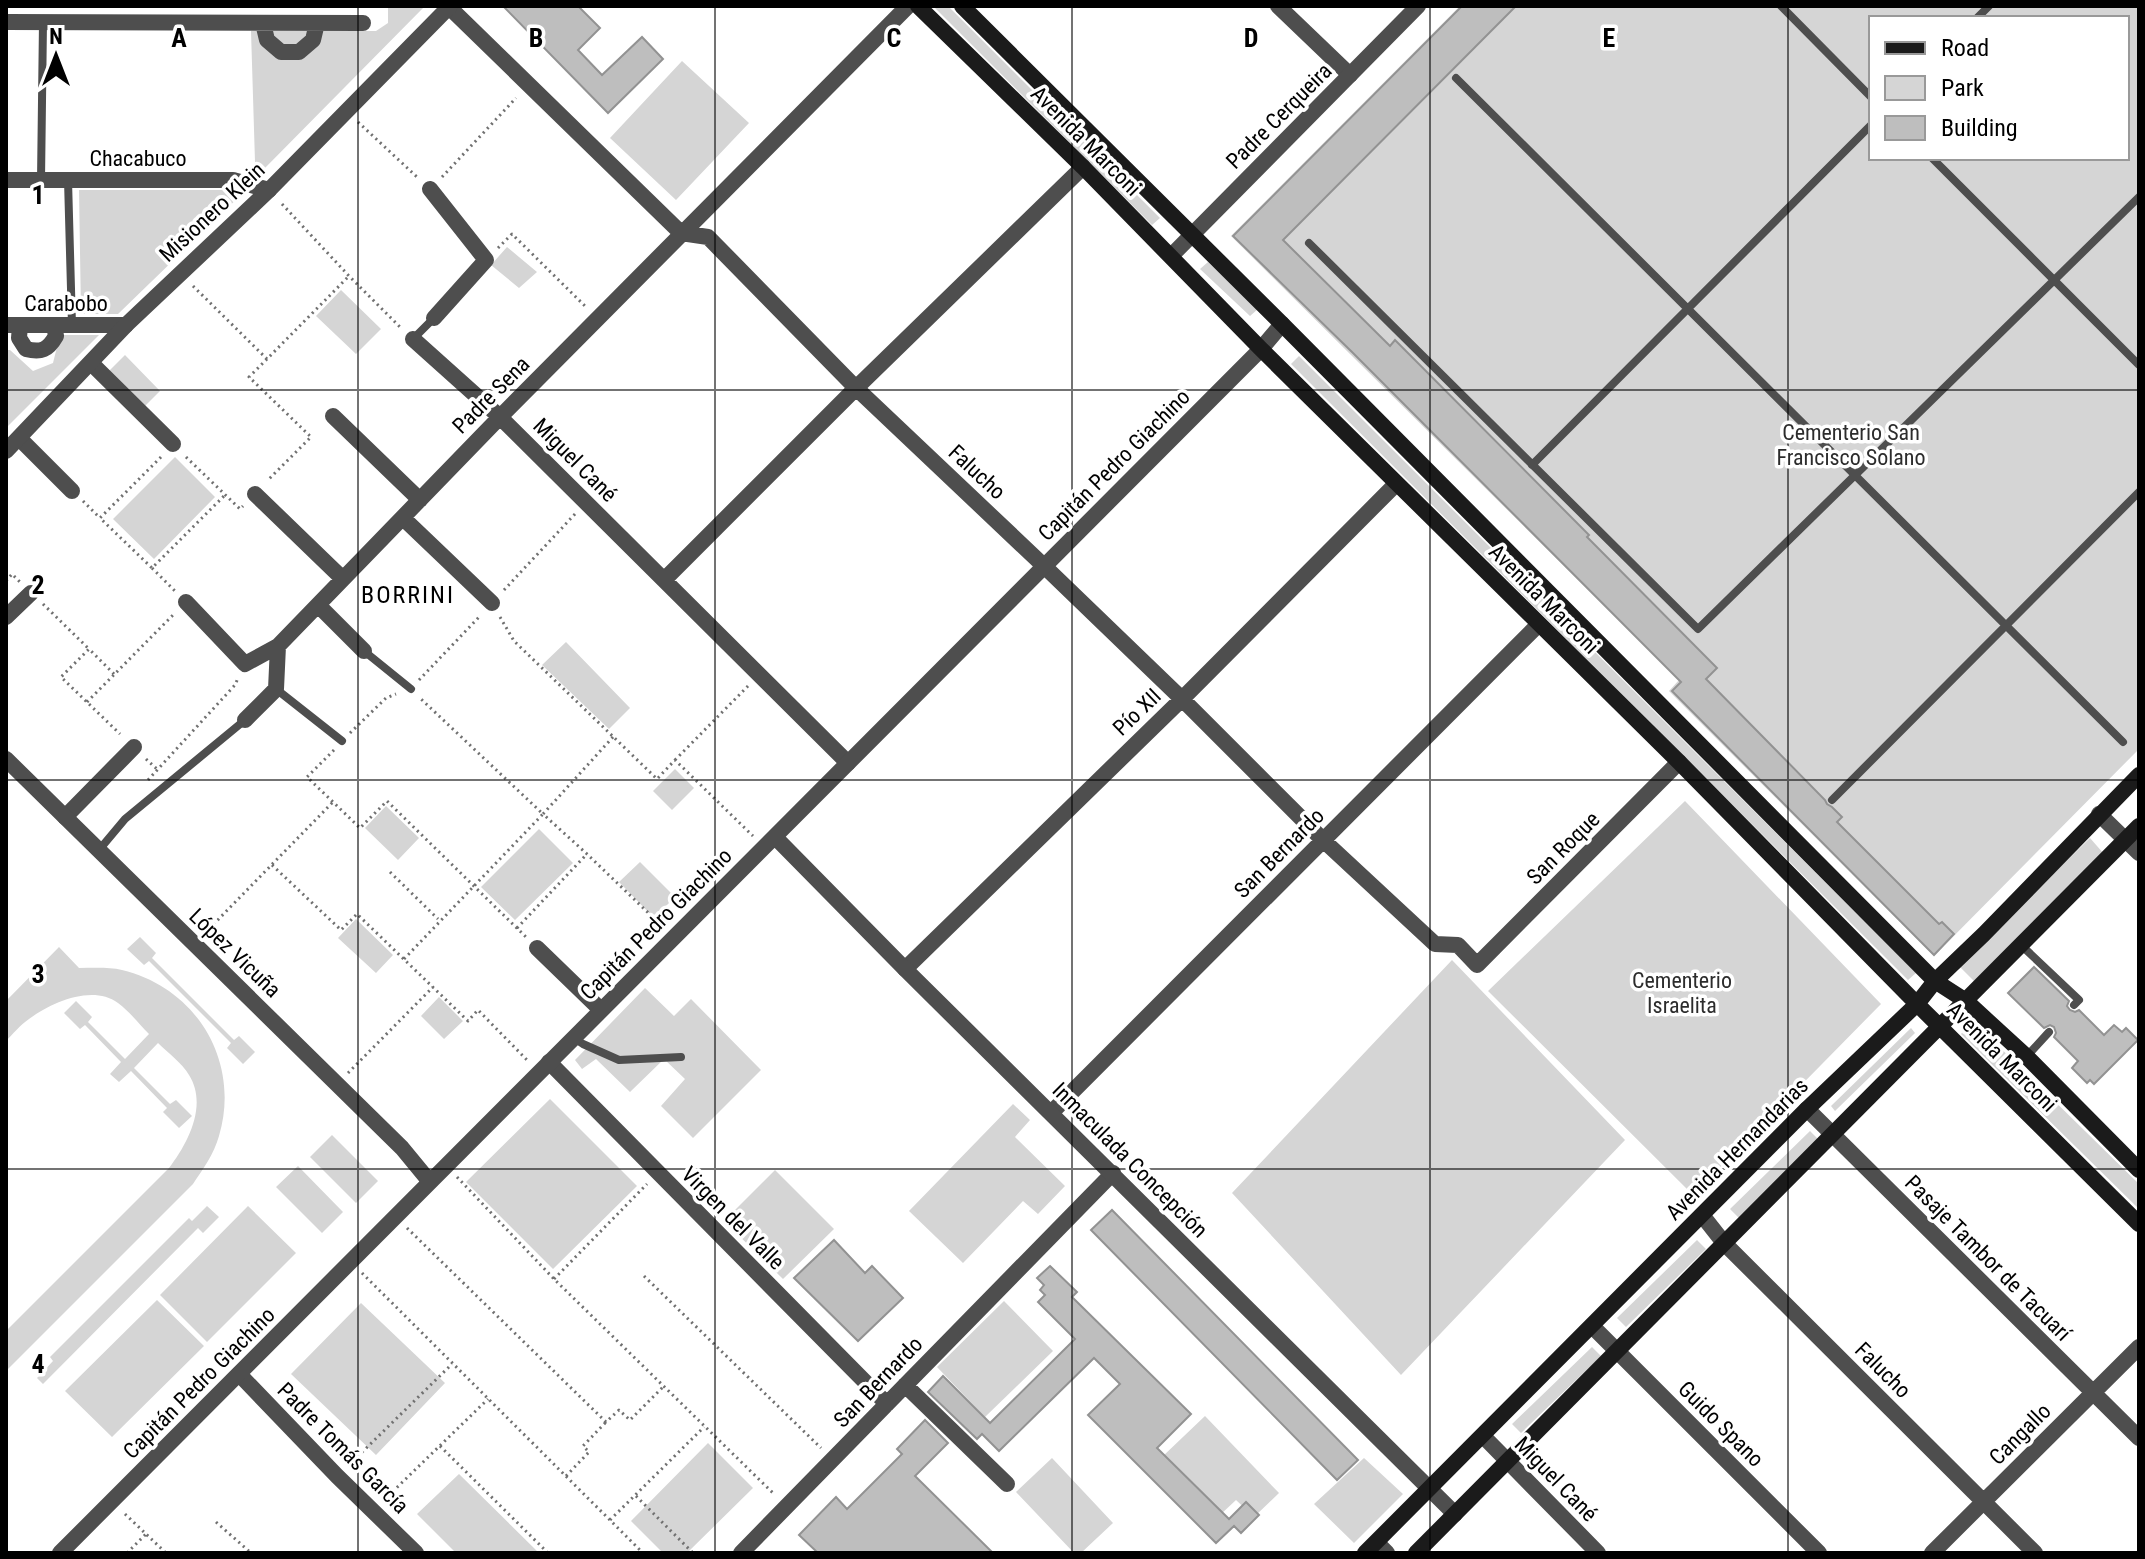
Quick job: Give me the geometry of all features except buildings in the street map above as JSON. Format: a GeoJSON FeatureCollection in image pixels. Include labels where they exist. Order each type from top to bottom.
{"type":"FeatureCollection","features":[{"type":"Feature","properties":{"kind":"main road","name":"Avenida Marconi"},"geometry":{"type":"LineString","coordinates":[[918,6],[1083,167],[1261,349],[1679,762],[2139,1224]]}},
{"type":"Feature","properties":{"kind":"main road","name":"Avenida Marconi"},"geometry":{"type":"LineString","coordinates":[[962,6],[1935,981],[1966,1001],[2027,1057],[2139,1170]]}},
{"type":"Feature","properties":{"kind":"main road","name":"Avenida Hernandarias"},"geometry":{"type":"LineString","coordinates":[[1376,1550],[1430,1489],[1807,1109],[1917,1004],[1935,981],[2139,775]]}},
{"type":"Feature","properties":{"kind":"main road"},"geometry":{"type":"LineString","coordinates":[[1416,1553],[2139,826]]}},
{"type":"Feature","properties":{"kind":"street","name":"Falucho"},"geometry":{"type":"LineString","coordinates":[[449,6],[681,233],[708,237],[856,388],[1182,699],[1323,840],[1435,944],[1458,945],[1477,965]]}},
{"type":"Feature","properties":{"kind":"street","name":"Misionero Klein"},"geometry":{"type":"LineString","coordinates":[[6,451],[126,325],[269,190],[449,6]]}},
{"type":"Feature","properties":{"kind":"street","name":"Padre Sena"},"geometry":{"type":"LineString","coordinates":[[245,664],[278,646],[681,233],[908,6]]}},
{"type":"Feature","properties":{"kind":"street"},"geometry":{"type":"LineString","coordinates":[[1278,6],[1350,75]]}},
{"type":"Feature","properties":{"kind":"street","name":"Padre Cerqueira"},"geometry":{"type":"LineString","coordinates":[[1171,256],[1418,6]]}},
{"type":"Feature","properties":{"kind":"street"},"geometry":{"type":"LineString","coordinates":[[6,22],[363,23]]}},
{"type":"Feature","properties":{"kind":"street"},"geometry":{"type":"LineString","coordinates":[[263,23],[267,40],[281,52],[299,52],[313,40],[317,23]]}},
{"type":"Feature","properties":{"kind":"street"},"geometry":{"type":"LineString","coordinates":[[664,580],[1083,167]]}},
{"type":"Feature","properties":{"kind":"street","name":"Chacabuco"},"geometry":{"type":"LineString","coordinates":[[6,180],[233,180],[269,190]]}},
{"type":"Feature","properties":{"kind":"street"},"geometry":{"type":"LineString","coordinates":[[430,189],[486,260],[434,318]]}},
{"type":"Feature","properties":{"kind":"street","name":"Capitán Pedro Giachino"},"geometry":{"type":"LineString","coordinates":[[60,1553],[1261,349],[1282,324]]}},
{"type":"Feature","properties":{"kind":"street"},"geometry":{"type":"LineString","coordinates":[[13,325],[26,349],[38,352],[50,348],[56,336],[54,325]]}},
{"type":"Feature","properties":{"kind":"street","name":"Carabobo"},"geometry":{"type":"LineString","coordinates":[[13,325],[126,325]]}},
{"type":"Feature","properties":{"kind":"street","name":"Miguel Cané"},"geometry":{"type":"LineString","coordinates":[[413,339],[500,417],[848,763]]}},
{"type":"Feature","properties":{"kind":"street"},"geometry":{"type":"LineString","coordinates":[[91,363],[173,444]]}},
{"type":"Feature","properties":{"kind":"street"},"geometry":{"type":"LineString","coordinates":[[333,416],[420,500]]}},
{"type":"Feature","properties":{"kind":"street"},"geometry":{"type":"LineString","coordinates":[[19,438],[72,491]]}},
{"type":"Feature","properties":{"kind":"street","name":"Pío XII"},"geometry":{"type":"LineString","coordinates":[[905,969],[1182,699],[1396,484]]}},
{"type":"Feature","properties":{"kind":"street"},"geometry":{"type":"LineString","coordinates":[[255,494],[343,579]]}},
{"type":"Feature","properties":{"kind":"street"},"geometry":{"type":"LineString","coordinates":[[403,518],[492,603]]}},
{"type":"Feature","properties":{"kind":"street"},"geometry":{"type":"LineString","coordinates":[[6,617],[31,593]]}},
{"type":"Feature","properties":{"kind":"street"},"geometry":{"type":"LineString","coordinates":[[186,602],[245,664]]}},
{"type":"Feature","properties":{"kind":"street"},"geometry":{"type":"LineString","coordinates":[[318,605],[364,651]]}},
{"type":"Feature","properties":{"kind":"street","name":"San Bernardo"},"geometry":{"type":"LineString","coordinates":[[1051,1113],[1538,625]]}},
{"type":"Feature","properties":{"kind":"street"},"geometry":{"type":"LineString","coordinates":[[245,720],[276,689],[278,646]]}},
{"type":"Feature","properties":{"kind":"street"},"geometry":{"type":"LineString","coordinates":[[65,817],[134,747]]}},
{"type":"Feature","properties":{"kind":"street","name":"López Vicuña"},"geometry":{"type":"LineString","coordinates":[[6,759],[402,1148],[430,1182]]}},
{"type":"Feature","properties":{"kind":"street","name":"San Roque"},"geometry":{"type":"LineString","coordinates":[[1477,965],[1679,762]]}},
{"type":"Feature","properties":{"kind":"street"},"geometry":{"type":"LineString","coordinates":[[2099,814],[2139,853]]}},
{"type":"Feature","properties":{"kind":"street","name":"Inmaculada Concepción"},"geometry":{"type":"LineString","coordinates":[[770,842],[1113,1173],[1455,1514]]}},
{"type":"Feature","properties":{"kind":"street"},"geometry":{"type":"LineString","coordinates":[[537,948],[601,1010]]}},
{"type":"Feature","properties":{"kind":"street","name":"Virgen del Valle"},"geometry":{"type":"LineString","coordinates":[[544,1067],[658,1173],[887,1404]]}},
{"type":"Feature","properties":{"kind":"street","name":"Pasaje Tambor de Tacuarí"},"geometry":{"type":"LineString","coordinates":[[1807,1109],[2139,1438]]}},
{"type":"Feature","properties":{"kind":"street","name":"San Bernardo"},"geometry":{"type":"LineString","coordinates":[[741,1553],[1113,1173]]}},
{"type":"Feature","properties":{"kind":"street","name":"Falucho"},"geometry":{"type":"LineString","coordinates":[[1702,1215],[1724,1243],[2035,1553]]}},
{"type":"Feature","properties":{"kind":"street","name":"Guido Spano"},"geometry":{"type":"LineString","coordinates":[[1592,1326],[1819,1553]]}},
{"type":"Feature","properties":{"kind":"street","name":"Cangallo"},"geometry":{"type":"LineString","coordinates":[[1932,1553],[2139,1347]]}},
{"type":"Feature","properties":{"kind":"street","name":"Padre Tomás García"},"geometry":{"type":"LineString","coordinates":[[239,1374],[416,1553]]}},
{"type":"Feature","properties":{"kind":"street"},"geometry":{"type":"LineString","coordinates":[[905,1385],[1007,1484]]}},
{"type":"Feature","properties":{"kind":"street","name":"Miguel Cané"},"geometry":{"type":"LineString","coordinates":[[1483,1436],[1598,1553]]}},
{"type":"Feature","properties":{"kind":"lane"},"geometry":{"type":"LineString","coordinates":[[1781,6],[1869,95]]}},
{"type":"Feature","properties":{"kind":"lane"},"geometry":{"type":"LineString","coordinates":[[41,180],[43,22]]}},
{"type":"Feature","properties":{"kind":"lane"},"geometry":{"type":"LineString","coordinates":[[1456,78],[2123,742]]}},
{"type":"Feature","properties":{"kind":"lane"},"geometry":{"type":"LineString","coordinates":[[1532,465],[1869,127]]}},
{"type":"Feature","properties":{"kind":"lane"},"geometry":{"type":"LineString","coordinates":[[1934,160],[2139,365]]}},
{"type":"Feature","properties":{"kind":"lane"},"geometry":{"type":"LineString","coordinates":[[68,180],[72,325]]}},
{"type":"Feature","properties":{"kind":"lane"},"geometry":{"type":"LineString","coordinates":[[1309,243],[1698,629],[2139,197]]}},
{"type":"Feature","properties":{"kind":"lane"},"geometry":{"type":"LineString","coordinates":[[413,339],[434,318]]}},
{"type":"Feature","properties":{"kind":"lane"},"geometry":{"type":"LineString","coordinates":[[1832,800],[2139,492]]}},
{"type":"Feature","properties":{"kind":"lane"},"geometry":{"type":"LineString","coordinates":[[364,651],[411,689]]}},
{"type":"Feature","properties":{"kind":"lane"},"geometry":{"type":"LineString","coordinates":[[276,689],[342,741]]}},
{"type":"Feature","properties":{"kind":"lane"},"geometry":{"type":"LineString","coordinates":[[99,850],[125,819],[245,720]]}},
{"type":"Feature","properties":{"kind":"lane"},"geometry":{"type":"LineString","coordinates":[[2021,945],[2079,1000],[2074,1005]]}},
{"type":"Feature","properties":{"kind":"lane"},"geometry":{"type":"LineString","coordinates":[[2027,1057],[2049,1032]]}},
{"type":"Feature","properties":{"kind":"lane"},"geometry":{"type":"LineString","coordinates":[[574,1038],[619,1060],[681,1057]]}},
{"type":"Feature","properties":{"kind":"path"},"geometry":{"type":"LineString","coordinates":[[346,111],[430,189],[530,84]]}},
{"type":"Feature","properties":{"kind":"path"},"geometry":{"type":"LineString","coordinates":[[269,190],[413,339]]}},
{"type":"Feature","properties":{"kind":"path"},"geometry":{"type":"LineString","coordinates":[[486,260],[512,234],[598,319]]}},
{"type":"Feature","properties":{"kind":"path"},"geometry":{"type":"LineString","coordinates":[[180,273],[267,359]]}},
{"type":"Feature","properties":{"kind":"path"},"geometry":{"type":"LineString","coordinates":[[100,518],[173,444],[240,509],[311,437],[249,377],[349,276]]}},
{"type":"Feature","properties":{"kind":"path"},"geometry":{"type":"LineString","coordinates":[[72,491],[186,602],[87,702]]}},
{"type":"Feature","properties":{"kind":"path"},"geometry":{"type":"LineString","coordinates":[[152,568],[225,495]]}},
{"type":"Feature","properties":{"kind":"path"},"geometry":{"type":"LineString","coordinates":[[586,502],[411,689],[386,698],[307,777],[360,828],[387,801],[517,928],[587,854]]}},
{"type":"Feature","properties":{"kind":"path"},"geometry":{"type":"LineString","coordinates":[[31,593],[114,674]]}},
{"type":"Feature","properties":{"kind":"path"},"geometry":{"type":"LineString","coordinates":[[492,603],[514,641],[657,779],[759,674]]}},
{"type":"Feature","properties":{"kind":"path"},"geometry":{"type":"LineString","coordinates":[[89,649],[61,677],[158,770]]}},
{"type":"Feature","properties":{"kind":"path"},"geometry":{"type":"LineString","coordinates":[[149,780],[235,685],[245,664]]}},
{"type":"Feature","properties":{"kind":"path"},"geometry":{"type":"LineString","coordinates":[[411,689],[674,937]]}},
{"type":"Feature","properties":{"kind":"path"},"geometry":{"type":"LineString","coordinates":[[404,959],[613,737]]}},
{"type":"Feature","properties":{"kind":"path"},"geometry":{"type":"LineString","coordinates":[[675,760],[770,842]]}},
{"type":"Feature","properties":{"kind":"path"},"geometry":{"type":"LineString","coordinates":[[194,944],[333,802]]}},
{"type":"Feature","properties":{"kind":"path"},"geometry":{"type":"LineString","coordinates":[[272,865],[341,930],[357,914],[468,1021],[478,1010],[544,1067]]}},
{"type":"Feature","properties":{"kind":"path"},"geometry":{"type":"LineString","coordinates":[[390,872],[440,920]]}},
{"type":"Feature","properties":{"kind":"path"},"geometry":{"type":"LineString","coordinates":[[337,1084],[433,987]]}},
{"type":"Feature","properties":{"kind":"path"},"geometry":{"type":"LineString","coordinates":[[446,1166],[554,1279],[787,1506]]}},
{"type":"Feature","properties":{"kind":"path"},"geometry":{"type":"LineString","coordinates":[[554,1279],[658,1173]]}},
{"type":"Feature","properties":{"kind":"path"},"geometry":{"type":"LineString","coordinates":[[395,1217],[606,1422]]}},
{"type":"Feature","properties":{"kind":"path"},"geometry":{"type":"LineString","coordinates":[[351,1261],[643,1553]]}},
{"type":"Feature","properties":{"kind":"path"},"geometry":{"type":"LineString","coordinates":[[644,1276],[833,1458]]}},
{"type":"Feature","properties":{"kind":"path"},"geometry":{"type":"LineString","coordinates":[[337,1476],[453,1364]]}},
{"type":"Feature","properties":{"kind":"path"},"geometry":{"type":"LineString","coordinates":[[565,1476],[589,1452],[583,1446],[619,1410],[630,1420],[664,1386]]}},
{"type":"Feature","properties":{"kind":"path"},"geometry":{"type":"LineString","coordinates":[[373,1511],[488,1399]]}},
{"type":"Feature","properties":{"kind":"path"},"geometry":{"type":"LineString","coordinates":[[610,1520],[705,1426]]}},
{"type":"Feature","properties":{"kind":"path"},"geometry":{"type":"LineString","coordinates":[[440,1446],[548,1553]]}},
{"type":"Feature","properties":{"kind":"path"},"geometry":{"type":"LineString","coordinates":[[635,1495],[693,1553]]}},
{"type":"Feature","properties":{"kind":"path"},"geometry":{"type":"LineString","coordinates":[[112,1501],[166,1553]]}},
{"type":"Feature","properties":{"kind":"path"},"geometry":{"type":"LineString","coordinates":[[216,1522],[251,1553]]}},
{"type":"Feature","properties":{"kind":"path"},"geometry":{"type":"LineString","coordinates":[[127,1553],[146,1534]]}},
{"type":"Feature","properties":{"kind":"green space"},"geometry":{"type":"Polygon","coordinates":[[[388,6],[425,6],[263,170],[255,162],[251,31],[376,31],[388,23],[388,6]]]}},
{"type":"Feature","properties":{"kind":"green space"},"geometry":{"type":"Polygon","coordinates":[[[933,6],[948,6],[1160,218],[1152,225],[933,6]]]}},
{"type":"Feature","properties":{"kind":"green space","name":"Cementerio San Francisco Solano"},"geometry":{"type":"Polygon","coordinates":[[[1460,6],[2139,6],[2139,749],[1934,956],[1669,691],[1679,680],[1231,236],[1460,6]]]}},
{"type":"Feature","properties":{"kind":"green space"},"geometry":{"type":"Polygon","coordinates":[[[682,61],[749,123],[676,200],[610,138],[682,61]]]}},
{"type":"Feature","properties":{"kind":"green space"},"geometry":{"type":"Polygon","coordinates":[[[79,190],[246,190],[118,314],[81,314],[79,190]]]}},
{"type":"Feature","properties":{"kind":"green space"},"geometry":{"type":"Polygon","coordinates":[[[507,247],[537,272],[519,288],[491,265],[507,247]]]}},
{"type":"Feature","properties":{"kind":"green space"},"geometry":{"type":"Polygon","coordinates":[[[1208,262],[1258,309],[1250,316],[1200,269],[1208,262]]]}},
{"type":"Feature","properties":{"kind":"green space"},"geometry":{"type":"Polygon","coordinates":[[[341,290],[381,329],[356,354],[316,316],[341,290]]]}},
{"type":"Feature","properties":{"kind":"green space"},"geometry":{"type":"Polygon","coordinates":[[[60,335],[99,335],[6,428],[6,350],[10,350],[33,371],[53,363],[60,335]]]}},
{"type":"Feature","properties":{"kind":"green space"},"geometry":{"type":"Polygon","coordinates":[[[125,355],[160,391],[144,407],[109,371],[125,355]]]}},
{"type":"Feature","properties":{"kind":"green space"},"geometry":{"type":"Polygon","coordinates":[[[1299,356],[1916,973],[1908,980],[1291,364],[1299,356]]]}},
{"type":"Feature","properties":{"kind":"green space"},"geometry":{"type":"Polygon","coordinates":[[[175,457],[215,497],[154,559],[113,519],[175,457]]]}},
{"type":"Feature","properties":{"kind":"green space"},"geometry":{"type":"Polygon","coordinates":[[[566,642],[630,708],[609,729],[542,665],[566,642]]]}},
{"type":"Feature","properties":{"kind":"green space"},"geometry":{"type":"Polygon","coordinates":[[[675,769],[694,788],[672,810],[653,791],[675,769]]]}},
{"type":"Feature","properties":{"kind":"green space","name":"Cementerio Israelita"},"geometry":{"type":"Polygon","coordinates":[[[1685,801],[1881,1004],[1693,1195],[1488,991],[1685,801]]]}},
{"type":"Feature","properties":{"kind":"green space"},"geometry":{"type":"Polygon","coordinates":[[[386,806],[419,838],[398,860],[365,828],[386,806]]]}},
{"type":"Feature","properties":{"kind":"green space"},"geometry":{"type":"Polygon","coordinates":[[[539,829],[573,863],[515,920],[481,887],[539,829]]]}},
{"type":"Feature","properties":{"kind":"green space"},"geometry":{"type":"Polygon","coordinates":[[[2090,838],[2104,854],[1974,981],[1959,966],[2090,838]]]}},
{"type":"Feature","properties":{"kind":"green space"},"geometry":{"type":"Polygon","coordinates":[[[640,862],[675,897],[654,918],[619,882],[640,862]]]}},
{"type":"Feature","properties":{"kind":"green space"},"geometry":{"type":"Polygon","coordinates":[[[356,919],[393,955],[376,973],[338,938],[356,919]]]}},
{"type":"Feature","properties":{"kind":"green space"},"geometry":{"type":"Polygon","coordinates":[[[140,937],[156,953],[152,958],[234,1040],[239,1036],[255,1052],[243,1064],[227,1048],[231,1043],[149,961],[144,965],[127,949],[140,937]]]}},
{"type":"Feature","properties":{"kind":"green space"},"geometry":{"type":"Polygon","coordinates":[[[59,947],[79,968],[117,969],[149,979],[172,993],[191,1011],[207,1032],[218,1056],[224,1081],[224,1108],[214,1149],[193,1184],[6,1371],[6,1331],[169,1168],[189,1135],[196,1111],[197,1099],[189,1075],[158,1043],[134,1068],[170,1104],[176,1100],[192,1116],[179,1128],[163,1112],[167,1108],[131,1071],[119,1082],[110,1074],[121,1062],[85,1025],[80,1029],[64,1013],[76,1001],[92,1017],[88,1022],[125,1059],[149,1034],[122,1006],[108,998],[84,995],[60,1002],[29,1019],[6,1041],[6,1001],[59,947]]]}},
{"type":"Feature","properties":{"kind":"green space"},"geometry":{"type":"Polygon","coordinates":[[[1452,960],[1625,1140],[1401,1375],[1232,1193],[1452,960]]]}},
{"type":"Feature","properties":{"kind":"green space"},"geometry":{"type":"Polygon","coordinates":[[[645,988],[674,1016],[691,999],[761,1070],[693,1138],[661,1106],[685,1079],[664,1059],[630,1092],[596,1059],[582,1069],[575,1060],[645,988]]]}},
{"type":"Feature","properties":{"kind":"green space"},"geometry":{"type":"Polygon","coordinates":[[[439,997],[463,1021],[444,1039],[421,1016],[439,997]]]}},
{"type":"Feature","properties":{"kind":"green space"},"geometry":{"type":"Polygon","coordinates":[[[1973,1021],[2139,1184],[2139,1209],[1961,1034],[1973,1021]]]}},
{"type":"Feature","properties":{"kind":"green space"},"geometry":{"type":"Polygon","coordinates":[[[1911,1028],[1915,1033],[1835,1111],[1831,1106],[1911,1028]]]}},
{"type":"Feature","properties":{"kind":"green space"},"geometry":{"type":"Polygon","coordinates":[[[550,1099],[637,1186],[553,1269],[466,1182],[550,1099]]]}},
{"type":"Feature","properties":{"kind":"green space"},"geometry":{"type":"Polygon","coordinates":[[[1013,1104],[1030,1120],[1015,1137],[1065,1186],[1038,1214],[1023,1201],[963,1263],[909,1211],[1013,1104]]]}},
{"type":"Feature","properties":{"kind":"green space"},"geometry":{"type":"Polygon","coordinates":[[[1810,1131],[1819,1140],[1739,1218],[1730,1209],[1810,1131]]]}},
{"type":"Feature","properties":{"kind":"green space"},"geometry":{"type":"Polygon","coordinates":[[[332,1135],[378,1181],[356,1203],[310,1157],[332,1135]]]}},
{"type":"Feature","properties":{"kind":"green space"},"geometry":{"type":"Polygon","coordinates":[[[298,1166],[343,1212],[322,1233],[276,1187],[298,1166]]]}},
{"type":"Feature","properties":{"kind":"green space"},"geometry":{"type":"Polygon","coordinates":[[[775,1170],[834,1229],[783,1279],[724,1221],[775,1170]]]}},
{"type":"Feature","properties":{"kind":"green space"},"geometry":{"type":"Polygon","coordinates":[[[207,1206],[219,1217],[203,1233],[198,1228],[43,1384],[37,1378],[53,1361],[50,1357],[189,1218],[192,1221],[207,1206]]]}},
{"type":"Feature","properties":{"kind":"green space"},"geometry":{"type":"Polygon","coordinates":[[[248,1206],[296,1253],[207,1342],[160,1295],[248,1206]]]}},
{"type":"Feature","properties":{"kind":"green space"},"geometry":{"type":"Polygon","coordinates":[[[1697,1240],[1706,1249],[1626,1327],[1617,1318],[1697,1240]]]}},
{"type":"Feature","properties":{"kind":"green space"},"geometry":{"type":"Polygon","coordinates":[[[157,1300],[204,1346],[112,1437],[65,1391],[157,1300]]]}},
{"type":"Feature","properties":{"kind":"green space"},"geometry":{"type":"Polygon","coordinates":[[[1004,1301],[1053,1351],[985,1417],[937,1367],[1004,1301]]]}},
{"type":"Feature","properties":{"kind":"green space"},"geometry":{"type":"Polygon","coordinates":[[[361,1303],[445,1383],[376,1455],[291,1374],[361,1303]]]}},
{"type":"Feature","properties":{"kind":"green space"},"geometry":{"type":"Polygon","coordinates":[[[1592,1347],[1601,1356],[1521,1433],[1512,1424],[1592,1347]]]}},
{"type":"Feature","properties":{"kind":"green space"},"geometry":{"type":"Polygon","coordinates":[[[1205,1416],[1279,1493],[1254,1517],[1236,1500],[1219,1516],[1162,1457],[1205,1416]]]}},
{"type":"Feature","properties":{"kind":"green space"},"geometry":{"type":"Polygon","coordinates":[[[708,1443],[753,1488],[687,1553],[663,1553],[631,1521],[708,1443]]]}},
{"type":"Feature","properties":{"kind":"green space"},"geometry":{"type":"Polygon","coordinates":[[[1052,1458],[1113,1523],[1081,1553],[1074,1553],[1016,1492],[1052,1458]]]}},
{"type":"Feature","properties":{"kind":"green space"},"geometry":{"type":"Polygon","coordinates":[[[1364,1458],[1403,1494],[1354,1543],[1314,1504],[1364,1458]]]}},
{"type":"Feature","properties":{"kind":"green space"},"geometry":{"type":"Polygon","coordinates":[[[459,1474],[539,1553],[456,1553],[417,1514],[459,1474]]]}},
{"type":"Feature","properties":{"kind":"district","name":"BORRINI"},"geometry":{"type":"Point","coordinates":[408,595]}}]}
